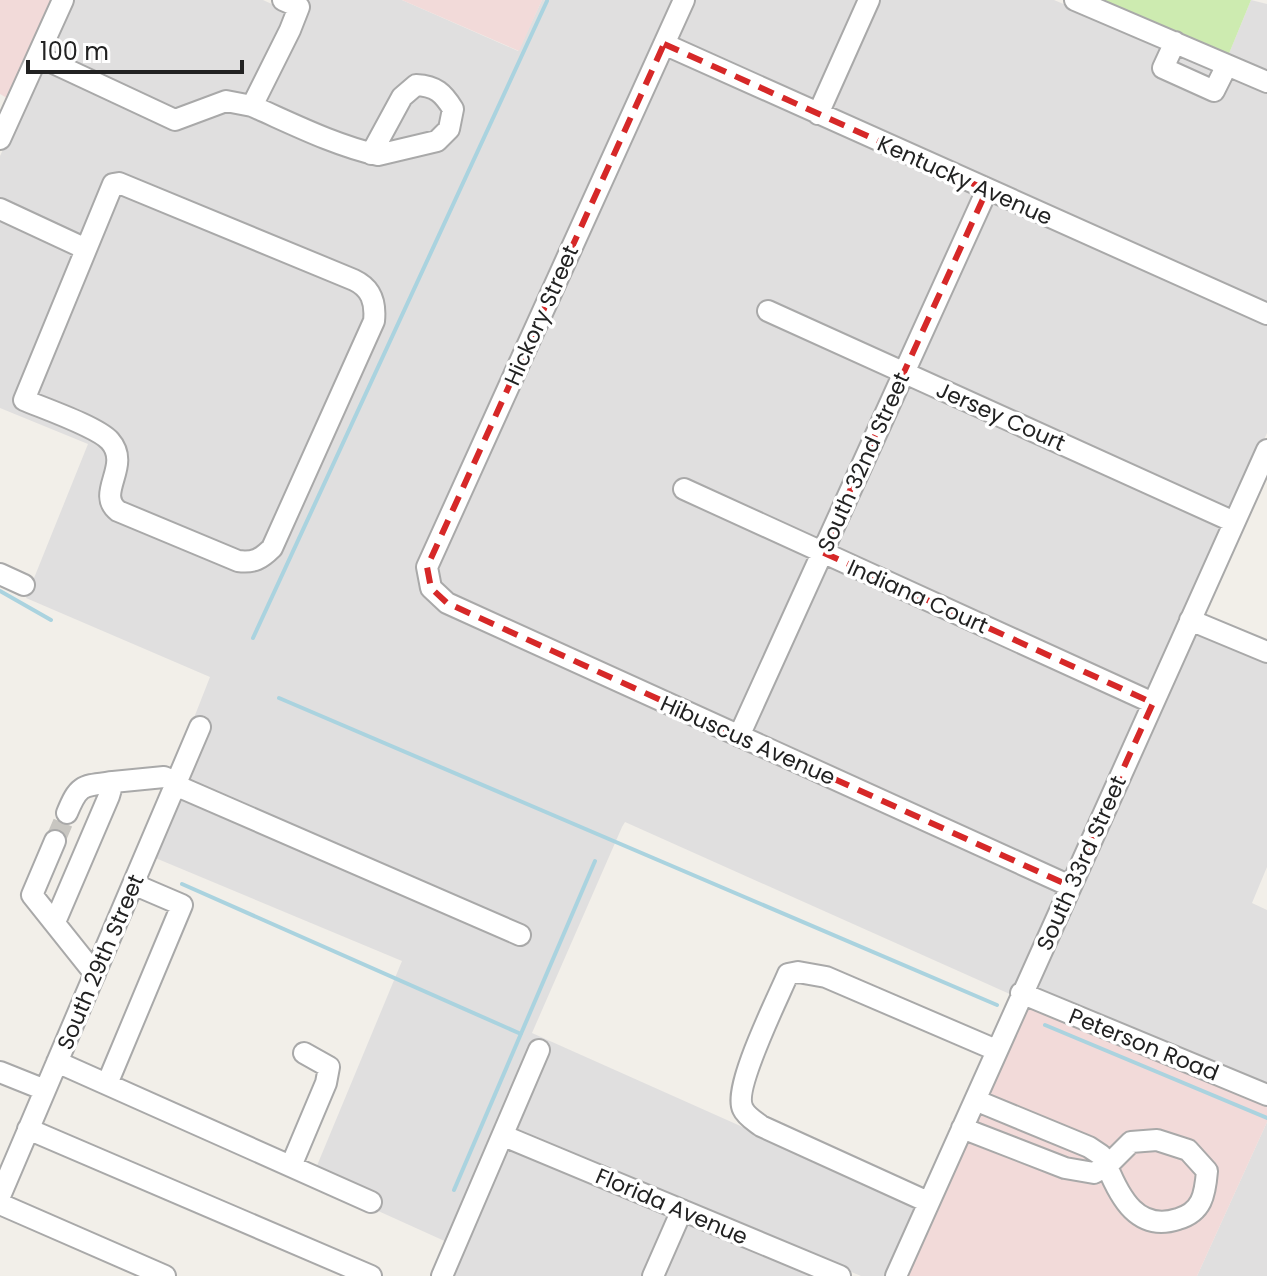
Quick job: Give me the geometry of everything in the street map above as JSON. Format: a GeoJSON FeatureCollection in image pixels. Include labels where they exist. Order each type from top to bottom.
{"type":"FeatureCollection","features":[{"type":"Feature","properties":{"kind":"street"},"geometry":{"type":"LineString","coordinates":[[0,139],[7,106],[38,56],[63,0]]}},
{"type":"Feature","properties":{"kind":"street"},"geometry":{"type":"LineString","coordinates":[[252,106],[299,7],[283,0]]}},
{"type":"Feature","properties":{"kind":"street","name":"Hickory Street"},"geometry":{"type":"LineString","coordinates":[[431,588],[427,567],[684,0]]}},
{"type":"Feature","properties":{"kind":"street"},"geometry":{"type":"LineString","coordinates":[[818,114],[869,0]]}},
{"type":"Feature","properties":{"kind":"street"},"geometry":{"type":"LineString","coordinates":[[1075,0],[1267,82]]}},
{"type":"Feature","properties":{"kind":"street"},"geometry":{"type":"LineString","coordinates":[[1175,42],[1163,68],[1214,91],[1227,65]]}},
{"type":"Feature","properties":{"kind":"street","name":"Kentucky Avenue"},"geometry":{"type":"LineString","coordinates":[[664,44],[1267,314]]}},
{"type":"Feature","properties":{"kind":"street"},"geometry":{"type":"LineString","coordinates":[[38,56],[175,120],[226,101],[252,106],[352,149],[371,154]]}},
{"type":"Feature","properties":{"kind":"street"},"geometry":{"type":"LineString","coordinates":[[119,183],[354,280],[364,285],[371,296],[376,306],[374,321],[272,548],[262,558],[250,562],[238,561],[118,511],[110,505],[108,496],[117,473],[117,457],[111,441],[24,400],[86,249],[113,184],[119,183]]}},
{"type":"Feature","properties":{"kind":"street","name":"South 32nd Street"},"geometry":{"type":"LineString","coordinates":[[739,736],[987,190]]}},
{"type":"Feature","properties":{"kind":"street"},"geometry":{"type":"LineString","coordinates":[[0,209],[86,249]]}},
{"type":"Feature","properties":{"kind":"street","name":"Jersey Court"},"geometry":{"type":"LineString","coordinates":[[768,311],[1234,522]]}},
{"type":"Feature","properties":{"kind":"street","name":"South 33rd Street"},"geometry":{"type":"LineString","coordinates":[[896,1276],[1267,450]]}},
{"type":"Feature","properties":{"kind":"street","name":"Indiana Court"},"geometry":{"type":"LineString","coordinates":[[684,489],[1153,703]]}},
{"type":"Feature","properties":{"kind":"street"},"geometry":{"type":"LineString","coordinates":[[0,574],[24,585]]}},
{"type":"Feature","properties":{"kind":"street","name":"Hibuscus Avenue"},"geometry":{"type":"LineString","coordinates":[[431,588],[447,603],[1070,886]]}},
{"type":"Feature","properties":{"kind":"street"},"geometry":{"type":"LineString","coordinates":[[1190,620],[1267,652]]}},
{"type":"Feature","properties":{"kind":"street","name":"South 29th Street"},"geometry":{"type":"LineString","coordinates":[[0,1196],[200,727]]}},
{"type":"Feature","properties":{"kind":"street"},"geometry":{"type":"LineString","coordinates":[[67,813],[76,790],[85,785],[164,777],[520,935]]}},
{"type":"Feature","properties":{"kind":"street"},"geometry":{"type":"LineString","coordinates":[[55,922],[113,782]]}},
{"type":"Feature","properties":{"kind":"street"},"geometry":{"type":"LineString","coordinates":[[55,841],[32,895],[95,974]]}},
{"type":"Feature","properties":{"kind":"street"},"geometry":{"type":"LineString","coordinates":[[107,1084],[182,905],[133,884]]}},
{"type":"Feature","properties":{"kind":"street"},"geometry":{"type":"LineString","coordinates":[[928,1202],[761,1126],[743,1110],[740,1096],[745,1075],[788,974],[798,972],[826,977],[996,1050]]}},
{"type":"Feature","properties":{"kind":"street","name":"Peterson Road"},"geometry":{"type":"LineString","coordinates":[[1021,993],[1267,1095]]}},
{"type":"Feature","properties":{"kind":"street"},"geometry":{"type":"LineString","coordinates":[[442,1276],[539,1050]]}},
{"type":"Feature","properties":{"kind":"street"},"geometry":{"type":"LineString","coordinates":[[291,1166],[326,1083],[329,1067],[304,1053]]}},
{"type":"Feature","properties":{"kind":"street"},"geometry":{"type":"LineString","coordinates":[[57,1062],[371,1202]]}},
{"type":"Feature","properties":{"kind":"street"},"geometry":{"type":"LineString","coordinates":[[0,1072],[45,1090]]}},
{"type":"Feature","properties":{"kind":"street"},"geometry":{"type":"LineString","coordinates":[[962,1128],[1065,1168],[1094,1173],[1107,1166],[1131,1142],[1157,1140],[1188,1150],[1207,1171],[1205,1197],[1192,1215],[1163,1224],[1146,1220],[1131,1209],[1116,1189],[1107,1166],[1101,1155],[1089,1147],[975,1100]]}},
{"type":"Feature","properties":{"kind":"street"},"geometry":{"type":"LineString","coordinates":[[28,1129],[371,1276]]}},
{"type":"Feature","properties":{"kind":"street","name":"Florida Avenue"},"geometry":{"type":"LineString","coordinates":[[504,1136],[840,1276]]}},
{"type":"Feature","properties":{"kind":"street"},"geometry":{"type":"LineString","coordinates":[[0,1204],[165,1276]]}},
{"type":"Feature","properties":{"kind":"street"},"geometry":{"type":"LineString","coordinates":[[653,1276],[682,1210]]}},
{"type":"Feature","properties":{"kind":"highlighted area"},"geometry":{"type":"Polygon","coordinates":[[[664,44],[987,190],[822,552],[1153,703],[1070,886],[447,603],[431,588],[427,567],[664,44]]]}},
{"type":"Feature","properties":{"kind":"shaded area"},"geometry":{"type":"Polygon","coordinates":[[[0,0],[54,0],[7,98],[0,94],[0,0]]]}},
{"type":"Feature","properties":{"kind":"shaded area"},"geometry":{"type":"Polygon","coordinates":[[[71,0],[263,0],[289,12],[249,97],[176,111],[48,52],[71,0]]]}},
{"type":"Feature","properties":{"kind":"shaded area"},"geometry":{"type":"Polygon","coordinates":[[[302,0],[402,0],[518,51],[542,0],[676,0],[420,589],[425,597],[1060,891],[1012,995],[625,822],[622,827],[532,1033],[918,1205],[888,1276],[861,1276],[501,1125],[449,1243],[376,1210],[381,1197],[316,1168],[402,961],[153,857],[210,723],[196,717],[172,774],[210,677],[26,598],[88,444],[0,408],[0,156],[41,67],[172,127],[226,109],[250,114],[302,0]]]}},
{"type":"Feature","properties":{"kind":"shaded area"},"geometry":{"type":"Polygon","coordinates":[[[402,0],[542,0],[519,51],[402,0]]]}},
{"type":"Feature","properties":{"kind":"shaded area"},"geometry":{"type":"Polygon","coordinates":[[[692,0],[861,0],[815,103],[674,40],[692,0]]]}},
{"type":"Feature","properties":{"kind":"shaded area"},"geometry":{"type":"Polygon","coordinates":[[[877,0],[1054,0],[1267,90],[1267,305],[828,109],[877,0]]]}},
{"type":"Feature","properties":{"kind":"shaded area"},"geometry":{"type":"Polygon","coordinates":[[[1251,0],[1267,4],[1267,73],[1228,56],[1251,0]]]}},
{"type":"Feature","properties":{"kind":"shaded area"},"geometry":{"type":"Polygon","coordinates":[[[667,55],[977,194],[900,361],[764,301],[758,315],[893,377],[818,542],[681,479],[674,493],[812,557],[736,725],[451,596],[437,583],[435,568],[667,55]]]}},
{"type":"Feature","properties":{"kind":"shaded area"},"geometry":{"type":"Polygon","coordinates":[[[990,200],[1267,323],[1267,433],[1231,512],[914,367],[990,200]]]}},
{"type":"Feature","properties":{"kind":"shaded area"},"geometry":{"type":"Polygon","coordinates":[[[907,382],[1224,527],[1150,692],[832,548],[907,382]]]}},
{"type":"Feature","properties":{"kind":"shaded area"},"geometry":{"type":"Polygon","coordinates":[[[825,563],[1143,707],[1067,876],[749,731],[825,563]]]}},
{"type":"Feature","properties":{"kind":"shaded area"},"geometry":{"type":"Polygon","coordinates":[[[1194,630],[1267,661],[1267,867],[1252,903],[1267,910],[1267,1086],[1031,989],[1194,630]]]}},
{"type":"Feature","properties":{"kind":"shaded area"},"geometry":{"type":"Polygon","coordinates":[[[1025,1004],[1267,1104],[1267,1122],[1197,1276],[904,1276],[1025,1004]]]}},
{"type":"Feature","properties":{"kind":"shaded area"},"geometry":{"type":"Polygon","coordinates":[[[1267,1122],[1267,1276],[1197,1276],[1267,1122]]]}},
{"type":"Feature","properties":{"kind":"shaded area"},"geometry":{"type":"Polygon","coordinates":[[[507,1146],[672,1215],[645,1276],[450,1276],[507,1146]]]}},
{"type":"Feature","properties":{"kind":"shaded area"},"geometry":{"type":"Polygon","coordinates":[[[686,1221],[818,1276],[661,1276],[686,1221]]]}},
{"type":"Feature","properties":{"kind":"green space"},"geometry":{"type":"Polygon","coordinates":[[[1096,0],[1251,0],[1228,56],[1096,0]]]}},
{"type":"Feature","properties":{"kind":"waterway"},"geometry":{"type":"LineString","coordinates":[[253,638],[547,1]]}},
{"type":"Feature","properties":{"kind":"waterway"},"geometry":{"type":"LineString","coordinates":[[0,591],[51,620]]}},
{"type":"Feature","properties":{"kind":"waterway"},"geometry":{"type":"LineString","coordinates":[[279,698],[997,1005]]}},
{"type":"Feature","properties":{"kind":"waterway"},"geometry":{"type":"LineString","coordinates":[[454,1190],[595,861]]}},
{"type":"Feature","properties":{"kind":"waterway"},"geometry":{"type":"LineString","coordinates":[[182,884],[521,1034]]}},
{"type":"Feature","properties":{"kind":"waterway"},"geometry":{"type":"LineString","coordinates":[[1045,1025],[1267,1118]]}},
{"type":"Feature","properties":{"kind":"tunnel"},"geometry":{"type":"LineString","coordinates":[[55,841],[67,813]]}}]}
